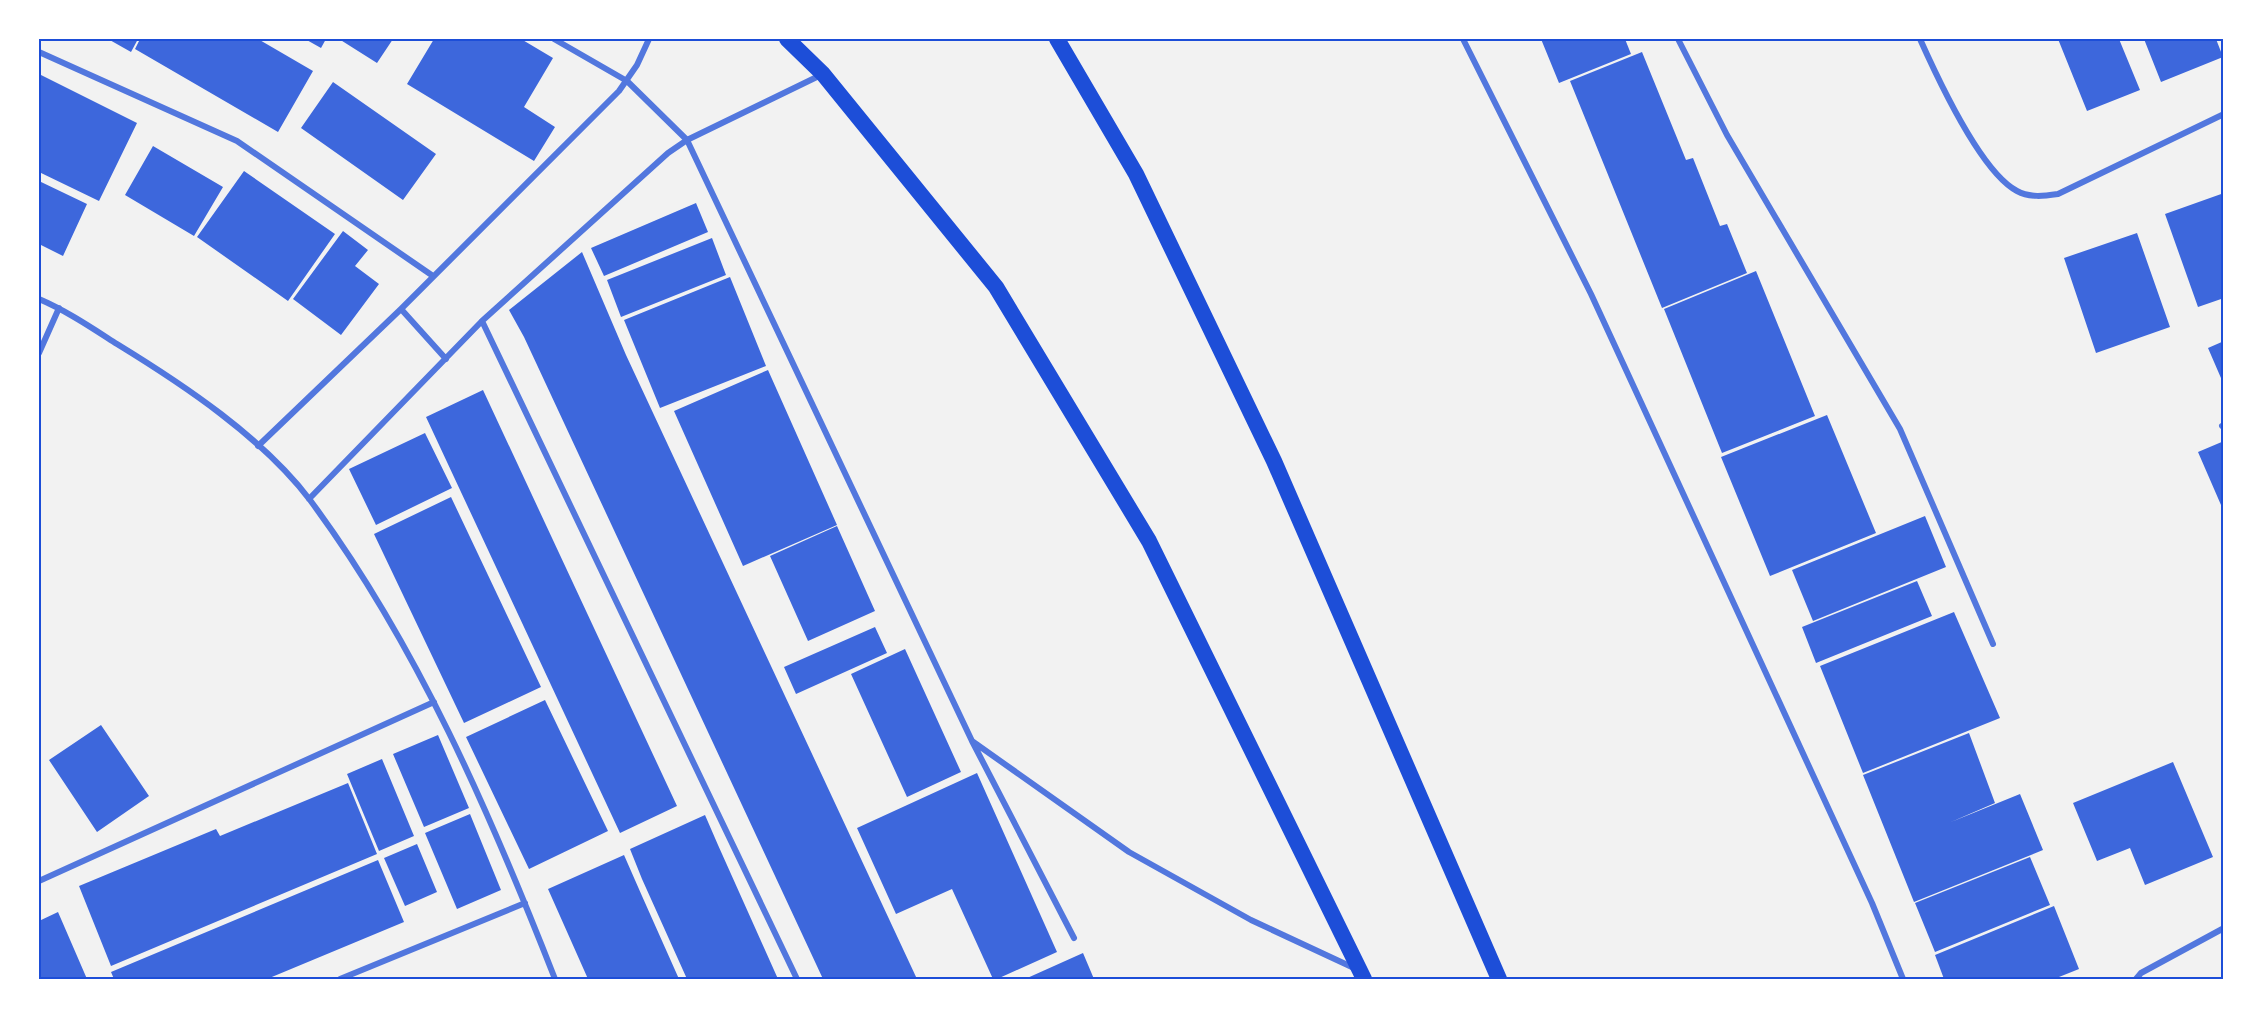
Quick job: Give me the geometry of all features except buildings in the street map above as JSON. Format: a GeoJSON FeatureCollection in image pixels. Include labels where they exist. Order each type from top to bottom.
{"type":"FeatureCollection","features":[{"type":"Feature","properties":{"kind":"highway"},"geometry":{"type":"LineString","coordinates":[[787,39],[823,74],[996,287],[1149,541],[1362,975]]}},
{"type":"Feature","properties":{"kind":"highway"},"geometry":{"type":"LineString","coordinates":[[1057,39],[1136,174],[1274,461],[1499,979]]}},
{"type":"Feature","properties":{"kind":"street"},"geometry":{"type":"LineString","coordinates":[[554,39],[627,81],[687,140],[972,741],[1074,938]]}},
{"type":"Feature","properties":{"kind":"street"},"geometry":{"type":"LineString","coordinates":[[258,446],[401,309],[627,81],[649,39]]}},
{"type":"Feature","properties":{"kind":"street"},"geometry":{"type":"LineString","coordinates":[[1463,39],[1591,294],[1872,903],[1903,979]]}},
{"type":"Feature","properties":{"kind":"street"},"geometry":{"type":"LineString","coordinates":[[1678,39],[1727,135],[1900,429],[1993,644]]}},
{"type":"Feature","properties":{"kind":"street"},"geometry":{"type":"LineString","coordinates":[[1920,39],[1951,106],[1995,172],[2016,191],[2037,197],[2058,195],[2224,114]]}},
{"type":"Feature","properties":{"kind":"street"},"geometry":{"type":"LineString","coordinates":[[39,52],[237,141],[433,276]]}},
{"type":"Feature","properties":{"kind":"street"},"geometry":{"type":"LineString","coordinates":[[309,499],[482,321],[668,153],[687,140],[823,74]]}},
{"type":"Feature","properties":{"kind":"street"},"geometry":{"type":"LineString","coordinates":[[39,298],[60,308],[173,378],[258,446],[309,499],[377,602],[434,702],[525,903],[555,979]]}},
{"type":"Feature","properties":{"kind":"street"},"geometry":{"type":"LineString","coordinates":[[39,353],[60,308]]}},
{"type":"Feature","properties":{"kind":"street"},"geometry":{"type":"LineString","coordinates":[[401,309],[446,359]]}},
{"type":"Feature","properties":{"kind":"street"},"geometry":{"type":"LineString","coordinates":[[482,321],[797,979]]}},
{"type":"Feature","properties":{"kind":"street"},"geometry":{"type":"LineString","coordinates":[[39,880],[434,702]]}},
{"type":"Feature","properties":{"kind":"street"},"geometry":{"type":"LineString","coordinates":[[972,741],[1129,852],[1251,920],[1362,975]]}},
{"type":"Feature","properties":{"kind":"street"},"geometry":{"type":"LineString","coordinates":[[340,979],[525,903]]}},
{"type":"Feature","properties":{"kind":"street"},"geometry":{"type":"LineString","coordinates":[[2136,979],[2141,972],[2224,928]]}}]}
